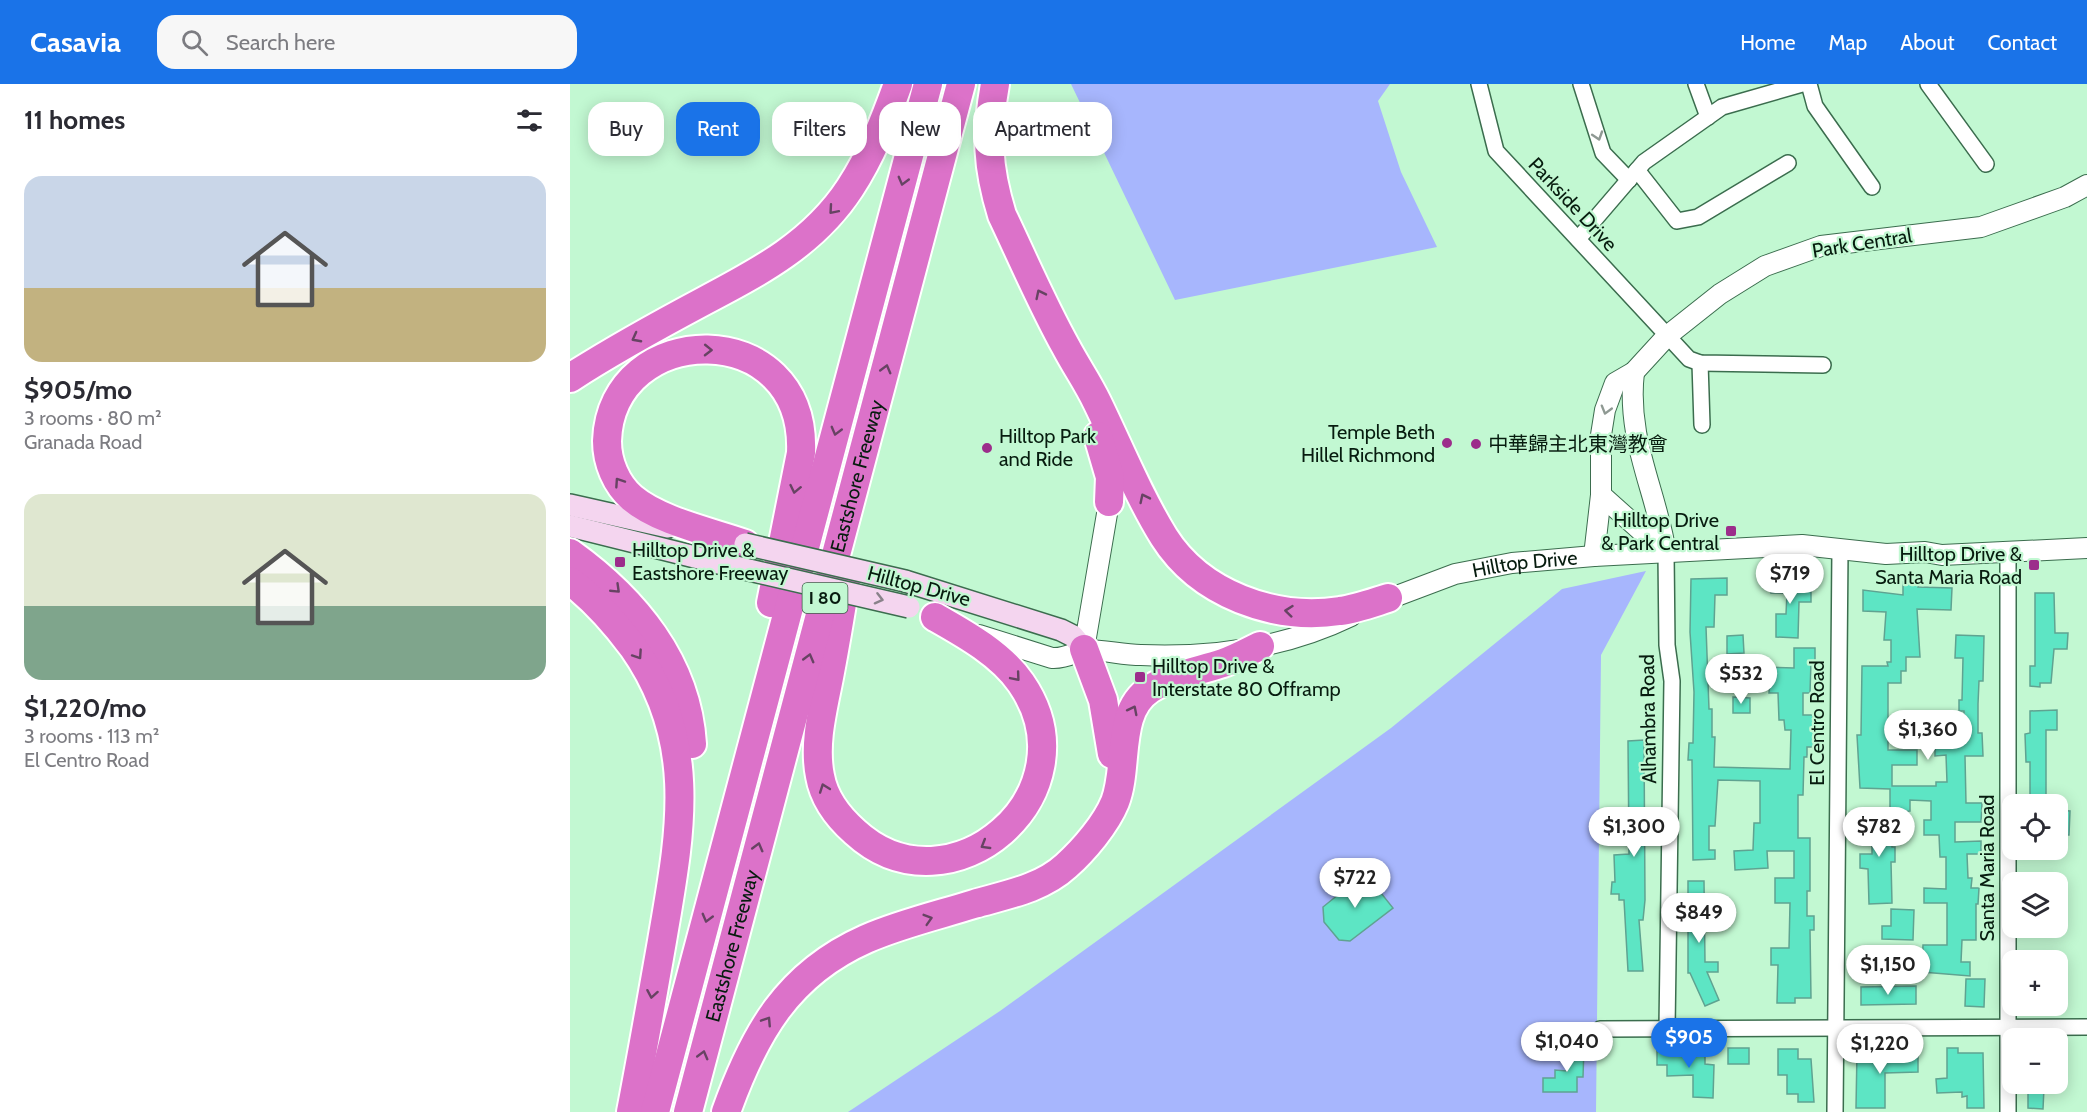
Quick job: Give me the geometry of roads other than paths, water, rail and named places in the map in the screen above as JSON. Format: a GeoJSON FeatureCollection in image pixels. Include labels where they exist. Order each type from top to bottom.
{"type":"FeatureCollection","features":[{"type":"Feature","properties":{"kind":"highway"},"geometry":{"type":"LineString","coordinates":[[570,378],[607,354],[769,267],[813,232],[838,204],[860,171],[898,84]]}},
{"type":"Feature","properties":{"kind":"highway","name":"Eastshore Freeway"},"geometry":{"type":"LineString","coordinates":[[655,1112],[928,84]]}},
{"type":"Feature","properties":{"kind":"highway","name":"Eastshore Freeway"},"geometry":{"type":"LineString","coordinates":[[688,1112],[961,84]]}},
{"type":"Feature","properties":{"kind":"highway"},"geometry":{"type":"LineString","coordinates":[[995,84],[987,145],[995,194],[1002,216],[1065,347],[1089,385],[1164,537],[1175,552],[1205,579],[1241,600],[1291,611],[1340,611],[1388,598]]}},
{"type":"Feature","properties":{"kind":"highway"},"geometry":{"type":"LineString","coordinates":[[1065,347],[1078,390],[1108,465],[1110,477],[1108,502]]}},
{"type":"Feature","properties":{"kind":"highway"},"geometry":{"type":"LineString","coordinates":[[722,861],[799,469],[802,436],[799,420],[785,389],[760,364],[725,350],[688,350],[672,354],[643,371],[621,397],[613,412],[607,445],[613,473],[629,495],[645,507],[745,544]]}},
{"type":"Feature","properties":{"kind":"highway"},"geometry":{"type":"LineString","coordinates":[[570,370],[607,354]]}},
{"type":"Feature","properties":{"kind":"highway"},"geometry":{"type":"LineString","coordinates":[[869,434],[822,717],[818,757],[819,775],[833,809],[859,837],[876,848],[897,856],[919,859],[961,856],[980,849],[995,838],[1009,826],[1026,802],[1038,776],[1041,757],[1037,716],[1020,681],[989,652],[935,617]]}},
{"type":"Feature","properties":{"kind":"highway"},"geometry":{"type":"LineString","coordinates":[[570,553],[630,603],[661,646],[682,690],[692,736],[692,781],[686,828],[673,879]]}},
{"type":"Feature","properties":{"kind":"highway"},"geometry":{"type":"LineString","coordinates":[[570,581],[593,601],[627,639],[652,678],[675,740],[681,782],[679,833],[673,879],[631,1112]]}},
{"type":"Feature","properties":{"kind":"highway"},"geometry":{"type":"LineString","coordinates":[[726,1112],[750,1050],[770,1016],[813,971],[832,957],[868,938],[1030,887],[1065,867],[1105,820],[1114,803],[1124,768],[1127,722],[1139,699],[1150,689],[1166,681],[1226,662],[1260,646]]}},
{"type":"Feature","properties":{"kind":"highway"},"geometry":{"type":"LineString","coordinates":[[1084,649],[1103,700],[1112,752],[1108,800],[1087,841]]}},
{"type":"Feature","properties":{"kind":"main road","name":"Hilltop Drive"},"geometry":{"type":"LineString","coordinates":[[570,505],[905,581],[1061,630],[1073,636],[1084,649]]}},
{"type":"Feature","properties":{"kind":"main road","name":"Hilltop Drive"},"geometry":{"type":"LineString","coordinates":[[570,526],[909,607],[935,617]]}},
{"type":"Feature","properties":{"kind":"street","name":"Parkside Drive"},"geometry":{"type":"LineString","coordinates":[[1479,84],[1496,151],[1689,359],[1700,363]]}},
{"type":"Feature","properties":{"kind":"street"},"geometry":{"type":"LineString","coordinates":[[1581,84],[1603,153],[1633,175],[1677,221],[1698,217],[1788,163]]}},
{"type":"Feature","properties":{"kind":"street"},"geometry":{"type":"LineString","coordinates":[[1696,84],[1708,117]]}},
{"type":"Feature","properties":{"kind":"street"},"geometry":{"type":"LineString","coordinates":[[1578,239],[1644,162],[1722,107],[1802,84]]}},
{"type":"Feature","properties":{"kind":"street"},"geometry":{"type":"LineString","coordinates":[[1809,84],[1815,106],[1872,187]]}},
{"type":"Feature","properties":{"kind":"street"},"geometry":{"type":"LineString","coordinates":[[1928,84],[1986,164]]}},
{"type":"Feature","properties":{"kind":"street","name":"Park Central"},"geometry":{"type":"LineString","coordinates":[[1594,556],[1601,495],[1601,435],[1605,411],[1615,383],[1634,372],[1667,336],[1720,294],[1764,266],[1821,246],[1980,227],[2065,197],[2087,185]]}},
{"type":"Feature","properties":{"kind":"street"},"geometry":{"type":"LineString","coordinates":[[1702,425],[1700,363],[1823,366]]}},
{"type":"Feature","properties":{"kind":"street"},"geometry":{"type":"LineString","coordinates":[[1634,372],[1631,395],[1634,434],[1660,517],[1666,554]]}},
{"type":"Feature","properties":{"kind":"street"},"geometry":{"type":"LineString","coordinates":[[1601,495],[1666,554]]}},
{"type":"Feature","properties":{"kind":"street"},"geometry":{"type":"LineString","coordinates":[[1084,649],[1108,502]]}},
{"type":"Feature","properties":{"kind":"street","name":"Hilltop Drive"},"geometry":{"type":"LineString","coordinates":[[935,617],[981,636],[1052,658],[1064,659],[1084,649],[1165,656],[1260,646],[1310,633],[1388,598],[1465,572],[1512,563],[1594,556],[1666,554],[1764,545],[1802,545],[1840,550],[1942,555],[2087,548]]}},
{"type":"Feature","properties":{"kind":"street","name":"El Centro Road"},"geometry":{"type":"LineString","coordinates":[[1835,1112],[1840,550]]}},
{"type":"Feature","properties":{"kind":"street","name":"Santa Maria Road"},"geometry":{"type":"LineString","coordinates":[[2008,552],[2008,1028]]}},
{"type":"Feature","properties":{"kind":"street","name":"Alhambra Road"},"geometry":{"type":"LineString","coordinates":[[1666,554],[1667,645],[1672,681],[1667,1028]]}},
{"type":"Feature","properties":{"kind":"street"},"geometry":{"type":"LineString","coordinates":[[2008,1028],[2087,1027]]}},
{"type":"Feature","properties":{"kind":"street"},"geometry":{"type":"LineString","coordinates":[[1600,1029],[2002,1028]]}},
{"type":"Feature","properties":{"kind":"street","name":"Santa Maria Road"},"geometry":{"type":"LineString","coordinates":[[2008,1094],[2008,1112]]}},
{"type":"Feature","properties":{"kind":"place","name":"Temple Beth Hillel Richmond"},"geometry":{"type":"Point","coordinates":[1447,443]}},
{"type":"Feature","properties":{"kind":"place","name":"中華歸主北東灣教會"},"geometry":{"type":"Point","coordinates":[1476,444]}},
{"type":"Feature","properties":{"kind":"place","name":"Hilltop Park and Ride"},"geometry":{"type":"Point","coordinates":[987,448]}},
{"type":"Feature","properties":{"kind":"place","name":"Hilltop Drive & Park Central"},"geometry":{"type":"Point","coordinates":[1731,531]}},
{"type":"Feature","properties":{"kind":"place","name":"Hilltop Drive & Eastshore Freeway"},"geometry":{"type":"Point","coordinates":[620,562]}},
{"type":"Feature","properties":{"kind":"place","name":"Hilltop Drive & Santa Maria Road"},"geometry":{"type":"Point","coordinates":[2034,565]}},
{"type":"Feature","properties":{"kind":"place","name":"Hilltop Drive & Interstate 80 Offramp"},"geometry":{"type":"Point","coordinates":[1140,677]}}]}
